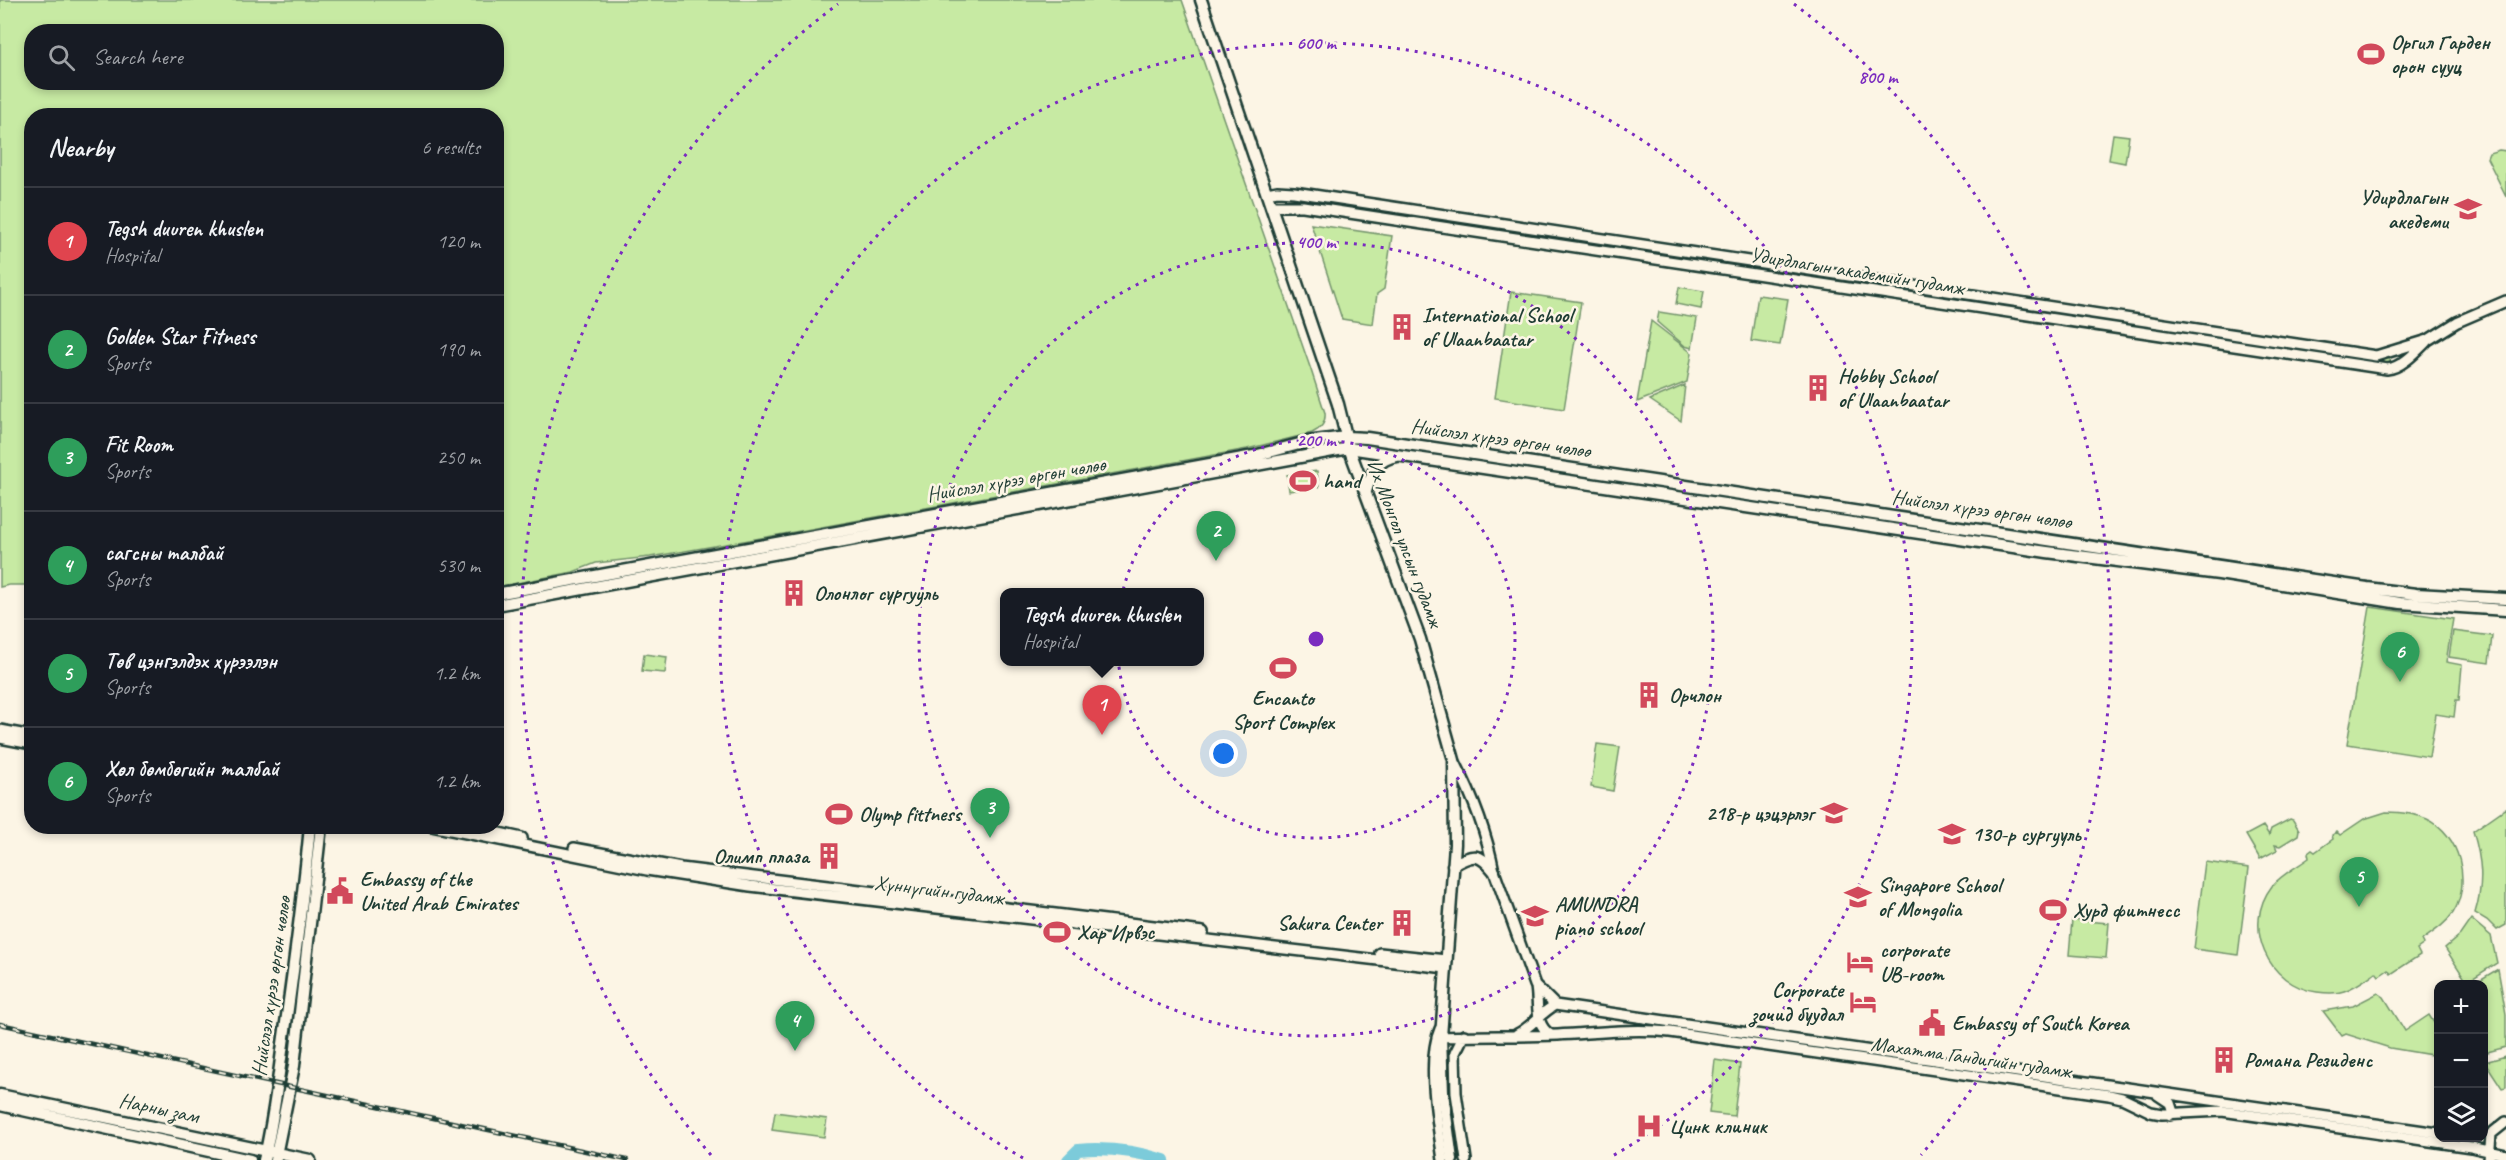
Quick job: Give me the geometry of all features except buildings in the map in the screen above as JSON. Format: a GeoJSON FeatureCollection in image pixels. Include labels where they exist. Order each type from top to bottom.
{"type":"FeatureCollection","features":[{"type":"Feature","properties":{"kind":"main road","name":"Их Монгол улсын гудамж"},"geometry":{"type":"LineString","coordinates":[[1201,0],[1338,404],[1349,448],[1420,639],[1454,760],[1464,780],[1491,856],[1494,872]]}},
{"type":"Feature","properties":{"kind":"main road","name":"Удирдлагын академийн гудамж"},"geometry":{"type":"LineString","coordinates":[[1267,193],[1294,192],[2376,356],[2428,340]]}},
{"type":"Feature","properties":{"kind":"main road","name":"Удирдлагын академийн гудамж"},"geometry":{"type":"LineString","coordinates":[[1272,206],[1303,206],[2392,369],[2415,353],[2428,340],[2457,322],[2506,301]]}},
{"type":"Feature","properties":{"kind":"main road"},"geometry":{"type":"LineString","coordinates":[[2387,353],[2394,354],[2397,358],[2396,366]]}},
{"type":"Feature","properties":{"kind":"main road"},"geometry":{"type":"LineString","coordinates":[[1307,442],[1328,437],[1334,430],[1338,420],[1338,404]]}},
{"type":"Feature","properties":{"kind":"main road","name":"Нийслэл хүрээ өргөн чөлөө"},"geometry":{"type":"LineString","coordinates":[[1020,503],[1254,456],[1307,442],[1346,437],[1460,451],[1828,506],[2367,588],[2426,600],[2506,599]]}},
{"type":"Feature","properties":{"kind":"main road","name":"Нийслэл хүрээ өргөн чөлөө"},"geometry":{"type":"LineString","coordinates":[[504,603],[553,589],[1020,503],[1349,448],[1826,519],[2506,609]]}},
{"type":"Feature","properties":{"kind":"main road"},"geometry":{"type":"LineString","coordinates":[[1366,490],[1373,470],[1380,463],[1401,456]]}},
{"type":"Feature","properties":{"kind":"main road"},"geometry":{"type":"LineString","coordinates":[[1826,519],[1828,506]]}},
{"type":"Feature","properties":{"kind":"main road","name":"Нийслэл хүрээ өргөн чөлөө"},"geometry":{"type":"LineString","coordinates":[[504,593],[553,589]]}},
{"type":"Feature","properties":{"kind":"main road"},"geometry":{"type":"LineString","coordinates":[[0,730],[24,734]]}},
{"type":"Feature","properties":{"kind":"main road"},"geometry":{"type":"LineString","coordinates":[[0,738],[24,742]]}},
{"type":"Feature","properties":{"kind":"main road","name":"Их Монгол улсын гудамж"},"geometry":{"type":"LineString","coordinates":[[1452,1160],[1443,1093],[1442,1024],[1456,826],[1454,760]]}},
{"type":"Feature","properties":{"kind":"main road","name":"Хүннүгийн гудамж"},"geometry":{"type":"LineString","coordinates":[[504,833],[681,868],[1446,964]]}},
{"type":"Feature","properties":{"kind":"main road","name":"Нийслэл хүрээ өргөн чөлөө"},"geometry":{"type":"LineString","coordinates":[[270,1156],[274,1106],[303,898],[309,834]]}},
{"type":"Feature","properties":{"kind":"main road","name":"Нийслэл хүрээ өргөн чөлөө"},"geometry":{"type":"LineString","coordinates":[[270,1156],[294,1066],[320,834]]}},
{"type":"Feature","properties":{"kind":"main road","name":"Хүннүгийн гудамж"},"geometry":{"type":"LineString","coordinates":[[470,834],[647,870],[750,886],[1446,964]]}},
{"type":"Feature","properties":{"kind":"main road"},"geometry":{"type":"LineString","coordinates":[[1454,865],[1465,858],[1474,856],[1485,859],[1494,872],[1535,985],[1538,1017],[1545,1032],[1551,1035]]}},
{"type":"Feature","properties":{"kind":"main road"},"geometry":{"type":"LineString","coordinates":[[1514,1035],[1527,1029],[1554,1005],[1535,985]]}},
{"type":"Feature","properties":{"kind":"main road","name":"Махатма Гандигийн гудамж"},"geometry":{"type":"LineString","coordinates":[[1554,1005],[2109,1095],[2151,1112],[2170,1115],[2222,1111],[2490,1155],[2506,1155]]}},
{"type":"Feature","properties":{"kind":"main road"},"geometry":{"type":"LineString","coordinates":[[1442,1024],[1436,1038],[1434,1086],[1443,1160]]}},
{"type":"Feature","properties":{"kind":"main road","name":"Махатма Гандигийн гудамж"},"geometry":{"type":"LineString","coordinates":[[1442,1037],[1551,1035],[1622,1030],[1662,1031],[2154,1092],[2434,1132]]}},
{"type":"Feature","properties":{"kind":"main road"},"geometry":{"type":"LineString","coordinates":[[1464,1035],[1455,1053],[1456,1093],[1466,1160]]}},
{"type":"Feature","properties":{"kind":"main road"},"geometry":{"type":"LineString","coordinates":[[2154,1092],[2170,1102],[2172,1109],[2170,1115]]}},
{"type":"Feature","properties":{"kind":"main road","name":"Нарны зам"},"geometry":{"type":"LineString","coordinates":[[0,1095],[270,1156],[310,1160]]}},
{"type":"Feature","properties":{"kind":"main road","name":"Нарны зам"},"geometry":{"type":"LineString","coordinates":[[0,1106],[250,1160]]}},
{"type":"Feature","properties":{"kind":"main road"},"geometry":{"type":"LineString","coordinates":[[2488,1134],[2506,1122]]}},
{"type":"Feature","properties":{"kind":"main road"},"geometry":{"type":"LineString","coordinates":[[2488,1139],[2490,1155]]}},
{"type":"Feature","properties":{"kind":"green space"},"geometry":{"type":"Polygon","coordinates":[[[0,0],[1182,0],[1325,413],[1322,425],[1312,433],[1247,449],[778,535],[650,557],[596,563],[573,572],[504,586],[504,108],[24,108],[24,585],[0,587],[0,0]]]}},
{"type":"Feature","properties":{"kind":"green space"},"geometry":{"type":"Polygon","coordinates":[[[2113,134],[2129,136],[2125,163],[2109,160],[2113,134]]]}},
{"type":"Feature","properties":{"kind":"green space"},"geometry":{"type":"Polygon","coordinates":[[[2499,150],[2506,151],[2506,196],[2487,158],[2489,153],[2499,150]]]}},
{"type":"Feature","properties":{"kind":"green space"},"geometry":{"type":"Polygon","coordinates":[[[1303,198],[1838,279],[1839,281],[1837,284],[1302,202],[1303,198]]]}},
{"type":"Feature","properties":{"kind":"green space"},"geometry":{"type":"Polygon","coordinates":[[[1311,224],[1392,236],[1384,289],[1377,294],[1373,324],[1342,319],[1311,224]]]}},
{"type":"Feature","properties":{"kind":"green space"},"geometry":{"type":"Polygon","coordinates":[[[1886,285],[2388,356],[2391,362],[2385,366],[1886,290],[1886,285]]]}},
{"type":"Feature","properties":{"kind":"green space"},"geometry":{"type":"Polygon","coordinates":[[[1679,287],[1704,291],[1701,309],[1676,304],[1679,287]]]}},
{"type":"Feature","properties":{"kind":"green space"},"geometry":{"type":"Polygon","coordinates":[[[1511,292],[1581,302],[1564,409],[1495,398],[1511,292]]]}},
{"type":"Feature","properties":{"kind":"green space"},"geometry":{"type":"Polygon","coordinates":[[[1758,295],[1788,299],[1780,345],[1751,341],[1758,295]]]}},
{"type":"Feature","properties":{"kind":"green space"},"geometry":{"type":"Polygon","coordinates":[[[1659,312],[1697,318],[1692,348],[1685,346],[1657,322],[1659,312]]]}},
{"type":"Feature","properties":{"kind":"green space"},"geometry":{"type":"Polygon","coordinates":[[[1651,321],[1692,353],[1687,382],[1637,402],[1651,321]]]}},
{"type":"Feature","properties":{"kind":"green space"},"geometry":{"type":"Polygon","coordinates":[[[1685,385],[1681,421],[1650,400],[1685,385]]]}},
{"type":"Feature","properties":{"kind":"green space","name":"hand"},"geometry":{"type":"Polygon","coordinates":[[[1317,471],[1319,487],[1289,491],[1287,475],[1317,471]]]}},
{"type":"Feature","properties":{"kind":"green space"},"geometry":{"type":"Polygon","coordinates":[[[2370,607],[2453,619],[2446,662],[2462,665],[2459,700],[2456,700],[2454,717],[2436,714],[2429,757],[2347,744],[2370,607]]]}},
{"type":"Feature","properties":{"kind":"green space"},"geometry":{"type":"Polygon","coordinates":[[[2453,631],[2492,636],[2489,663],[2449,657],[2453,631]]]}},
{"type":"Feature","properties":{"kind":"green space"},"geometry":{"type":"Polygon","coordinates":[[[644,654],[667,657],[665,673],[642,671],[644,654]]]}},
{"type":"Feature","properties":{"kind":"green space"},"geometry":{"type":"Polygon","coordinates":[[[1597,744],[1620,747],[1613,791],[1591,787],[1597,744]]]}},
{"type":"Feature","properties":{"kind":"green space"},"geometry":{"type":"Polygon","coordinates":[[[2506,808],[2506,925],[2497,930],[2475,913],[2480,892],[2481,872],[2473,831],[2506,808]]]}},
{"type":"Feature","properties":{"kind":"green space"},"geometry":{"type":"Polygon","coordinates":[[[2386,812],[2407,813],[2422,817],[2438,826],[2448,836],[2460,860],[2462,874],[2459,901],[2453,913],[2443,925],[2422,940],[2424,944],[2417,949],[2420,955],[2391,974],[2388,970],[2379,976],[2376,972],[2361,983],[2338,993],[2317,992],[2285,979],[2264,952],[2260,936],[2259,919],[2263,902],[2272,886],[2309,858],[2308,853],[2312,850],[2315,852],[2333,839],[2332,835],[2337,832],[2340,835],[2364,819],[2386,812]]]}},
{"type":"Feature","properties":{"kind":"green space"},"geometry":{"type":"Polygon","coordinates":[[[2290,819],[2299,830],[2298,835],[2280,846],[2275,845],[2277,850],[2260,859],[2246,835],[2263,826],[2269,835],[2271,829],[2290,819]]]}},
{"type":"Feature","properties":{"kind":"green space"},"geometry":{"type":"Polygon","coordinates":[[[2205,862],[2249,868],[2238,955],[2194,949],[2205,862]]]}},
{"type":"Feature","properties":{"kind":"green space"},"geometry":{"type":"Polygon","coordinates":[[[2471,919],[2491,936],[2497,963],[2470,980],[2466,980],[2445,948],[2460,935],[2471,919]]]}},
{"type":"Feature","properties":{"kind":"green space"},"geometry":{"type":"Polygon","coordinates":[[[2072,920],[2109,923],[2106,958],[2069,955],[2072,920]]]}},
{"type":"Feature","properties":{"kind":"green space"},"geometry":{"type":"Polygon","coordinates":[[[2498,969],[2506,1014],[2506,1047],[2488,1052],[2488,980],[2480,980],[2498,969]]]}},
{"type":"Feature","properties":{"kind":"green space"},"geometry":{"type":"Polygon","coordinates":[[[2378,993],[2384,997],[2405,1031],[2429,1015],[2434,1023],[2434,1055],[2390,1048],[2346,1034],[2342,1036],[2323,1011],[2353,1006],[2378,993]]]}},
{"type":"Feature","properties":{"kind":"green space"},"geometry":{"type":"Polygon","coordinates":[[[2506,1056],[2506,1087],[2502,1088],[2488,1067],[2488,1061],[2506,1056]]]}},
{"type":"Feature","properties":{"kind":"green space"},"geometry":{"type":"Polygon","coordinates":[[[1715,1060],[1740,1064],[1734,1116],[1709,1113],[1715,1060]]]}},
{"type":"Feature","properties":{"kind":"green space"},"geometry":{"type":"Polygon","coordinates":[[[775,1112],[827,1119],[824,1137],[772,1130],[775,1112]]]}},
{"type":"Feature","properties":{"kind":"waterway"},"geometry":{"type":"LineString","coordinates":[[1068,1160],[1078,1150],[1100,1149],[1132,1152],[1164,1160]]}},
{"type":"Feature","properties":{"kind":"railway"},"geometry":{"type":"LineString","coordinates":[[0,1024],[627,1160]]}},
{"type":"Feature","properties":{"kind":"place","name":"Оргил Гарден орон сууц"},"geometry":{"type":"Point","coordinates":[2371,54]}},
{"type":"Feature","properties":{"kind":"place","name":"Удирдлагын акедеми"},"geometry":{"type":"Point","coordinates":[2468,209]}},
{"type":"Feature","properties":{"kind":"place","name":"International School of Ulaanbaatar"},"geometry":{"type":"Point","coordinates":[1402,327]}},
{"type":"Feature","properties":{"kind":"place","name":"Hobby School of Ulaanbaatar"},"geometry":{"type":"Point","coordinates":[1818,388]}},
{"type":"Feature","properties":{"kind":"place","name":"hand"},"geometry":{"type":"Point","coordinates":[1303,481]}},
{"type":"Feature","properties":{"kind":"place","name":"Golden Star Fitness"},"geometry":{"type":"Point","coordinates":[1216,561]}},
{"type":"Feature","properties":{"kind":"place","name":"Олонлог сургууль"},"geometry":{"type":"Point","coordinates":[794,593]}},
{"type":"Feature","properties":{"kind":"place","name":"Encanto Sport Complex"},"geometry":{"type":"Point","coordinates":[1283,668]}},
{"type":"Feature","properties":{"kind":"place","name":"Хөл бөмбөгийн талбай"},"geometry":{"type":"Point","coordinates":[2400,682]}},
{"type":"Feature","properties":{"kind":"place","name":"Орчлон"},"geometry":{"type":"Point","coordinates":[1649,695]}},
{"type":"Feature","properties":{"kind":"place","name":"Tegsh duuren khuslen"},"geometry":{"type":"Point","coordinates":[1102,735]}},
{"type":"Feature","properties":{"kind":"place","name":"218-р цэцэрлэг"},"geometry":{"type":"Point","coordinates":[1834,813]}},
{"type":"Feature","properties":{"kind":"place","name":"Olymp fittness"},"geometry":{"type":"Point","coordinates":[839,814]}},
{"type":"Feature","properties":{"kind":"place","name":"130-р сургууль"},"geometry":{"type":"Point","coordinates":[1952,834]}},
{"type":"Feature","properties":{"kind":"place","name":"Fit Room"},"geometry":{"type":"Point","coordinates":[990,838]}},
{"type":"Feature","properties":{"kind":"place","name":"Олимп плаза"},"geometry":{"type":"Point","coordinates":[829,856]}},
{"type":"Feature","properties":{"kind":"place","name":"Embassy of the United Arab Emirates"},"geometry":{"type":"Point","coordinates":[340,891]}},
{"type":"Feature","properties":{"kind":"place","name":"Singapore School of Mongolia"},"geometry":{"type":"Point","coordinates":[1858,897]}},
{"type":"Feature","properties":{"kind":"place","name":"Төв цэнгэлдэх хүрээлэн"},"geometry":{"type":"Point","coordinates":[2359,907]}},
{"type":"Feature","properties":{"kind":"place","name":"Хурд фитнесс"},"geometry":{"type":"Point","coordinates":[2053,910]}},
{"type":"Feature","properties":{"kind":"place","name":"AMUNDRA piano school"},"geometry":{"type":"Point","coordinates":[1535,916]}},
{"type":"Feature","properties":{"kind":"place","name":"Sakura Center"},"geometry":{"type":"Point","coordinates":[1402,923]}},
{"type":"Feature","properties":{"kind":"place","name":"Хар Ирвэс"},"geometry":{"type":"Point","coordinates":[1057,932]}},
{"type":"Feature","properties":{"kind":"place","name":"corporate UB-room"},"geometry":{"type":"Point","coordinates":[1860,962]}},
{"type":"Feature","properties":{"kind":"place","name":"Corporate зочид буудал"},"geometry":{"type":"Point","coordinates":[1863,1002]}},
{"type":"Feature","properties":{"kind":"place","name":"Embassy of South Korea"},"geometry":{"type":"Point","coordinates":[1932,1023]}},
{"type":"Feature","properties":{"kind":"place","name":"сагсны талбай"},"geometry":{"type":"Point","coordinates":[795,1051]}},
{"type":"Feature","properties":{"kind":"place","name":"Романа Резиденс"},"geometry":{"type":"Point","coordinates":[2224,1060]}},
{"type":"Feature","properties":{"kind":"place","name":"Цинк клиник"},"geometry":{"type":"Point","coordinates":[1649,1126]}}]}
